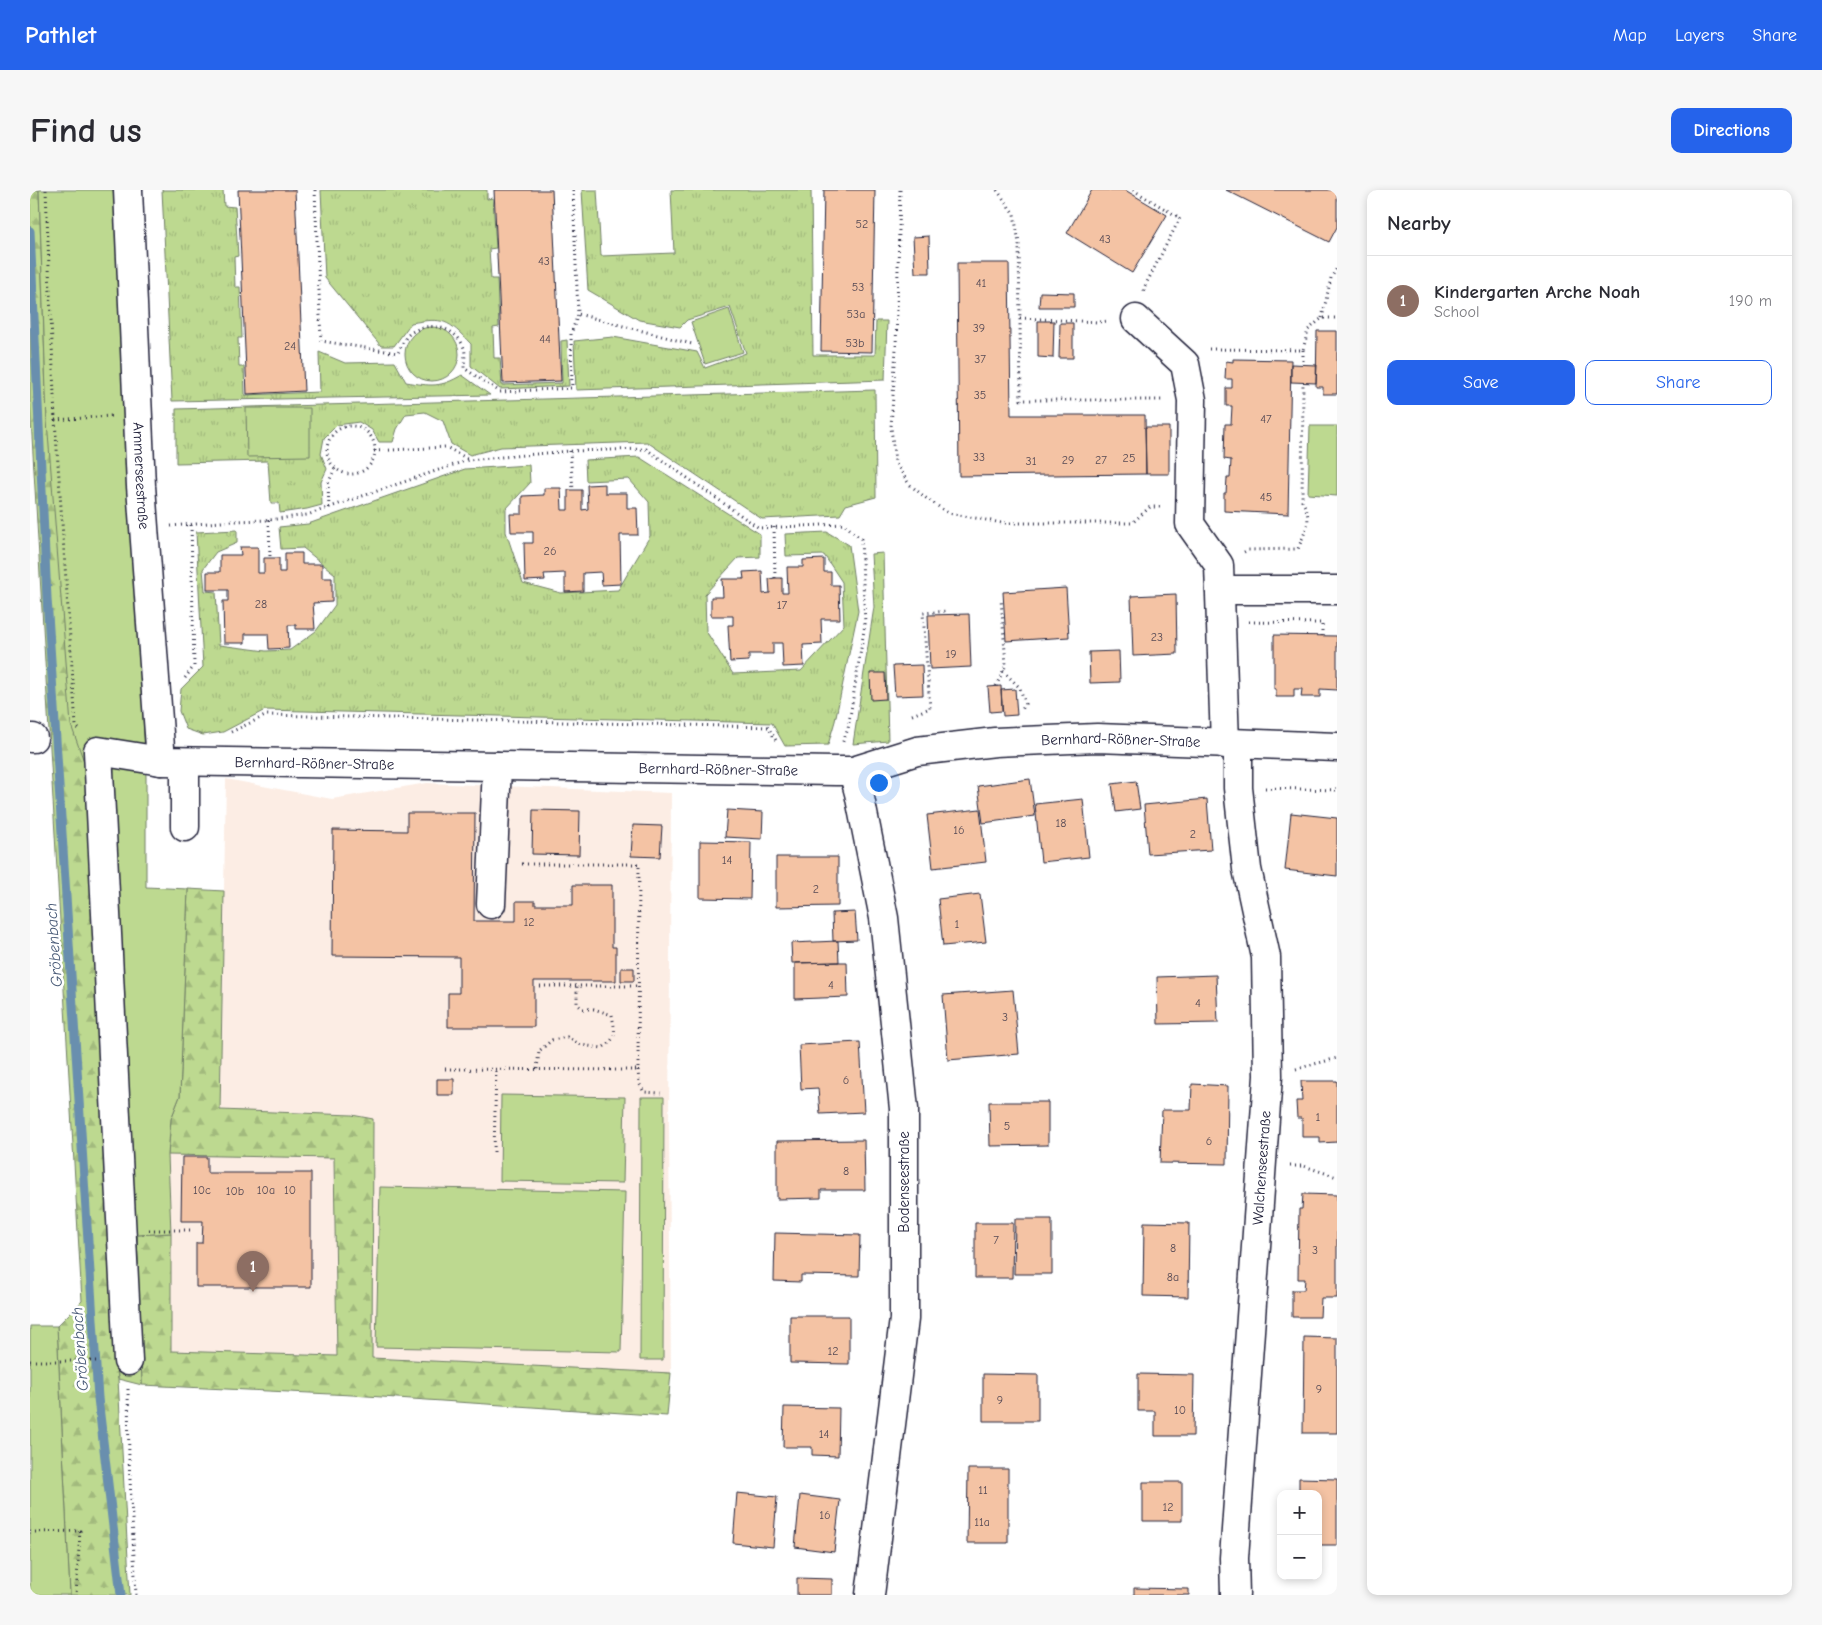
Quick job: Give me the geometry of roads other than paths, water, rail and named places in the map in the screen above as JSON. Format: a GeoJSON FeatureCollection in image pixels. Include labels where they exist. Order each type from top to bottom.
{"type":"FeatureCollection","features":[{"type":"Feature","properties":{"kind":"street","name":"Ammerseestraße"},"geometry":{"type":"LineString","coordinates":[[128,190],[138,414],[173,761],[185,827]]}},
{"type":"Feature","properties":{"kind":"street"},"geometry":{"type":"LineString","coordinates":[[1136,319],[1185,364],[1192,400],[1190,524],[1220,578],[1337,590]]}},
{"type":"Feature","properties":{"kind":"street","name":"Walchenseestraße"},"geometry":{"type":"LineString","coordinates":[[1220,578],[1221,622],[1231,744],[1247,869],[1266,957],[1268,1076],[1260,1167],[1234,1558],[1235,1595]]}},
{"type":"Feature","properties":{"kind":"street","name":"Bernhard-Rößner-Straße"},"geometry":{"type":"LineString","coordinates":[[115,1361],[121,1229],[98,751],[173,761],[844,771],[917,751],[995,742],[1097,738],[1337,747]]}},
{"type":"Feature","properties":{"kind":"street"},"geometry":{"type":"LineString","coordinates":[[492,904],[497,766]]}},
{"type":"Feature","properties":{"kind":"street","name":"Bodenseestraße"},"geometry":{"type":"LineString","coordinates":[[844,771],[859,793],[884,918],[904,1110],[904,1318],[870,1595]]}},
{"type":"Feature","properties":{"kind":"waterway","name":"Gröbenbach"},"geometry":{"type":"LineString","coordinates":[[30,231],[47,598],[98,1398],[121,1595]]}},
{"type":"Feature","properties":{"kind":"place","name":"Kindergarten Arche Noah"},"geometry":{"type":"Point","coordinates":[253,1292]}}]}
